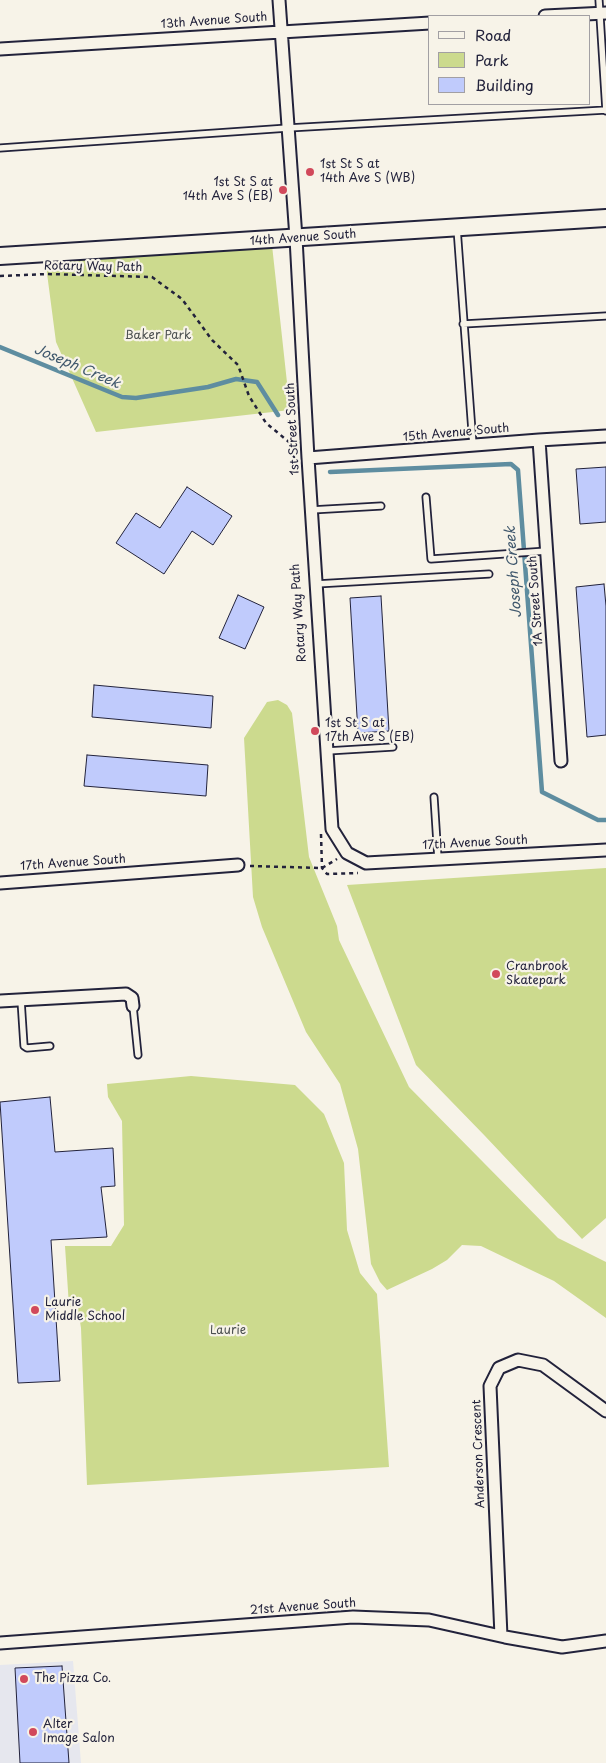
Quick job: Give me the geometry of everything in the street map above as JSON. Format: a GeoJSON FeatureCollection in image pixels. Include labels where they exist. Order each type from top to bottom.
{"type":"FeatureCollection","features":[{"type":"Feature","properties":{"kind":"street","name":"1st Street South"},"geometry":{"type":"LineString","coordinates":[[279,0],[296,238],[311,510],[332,829],[347,853]]}},
{"type":"Feature","properties":{"kind":"street"},"geometry":{"type":"LineString","coordinates":[[565,15],[603,13]]}},
{"type":"Feature","properties":{"kind":"street","name":"13th Avenue South"},"geometry":{"type":"LineString","coordinates":[[0,49],[428,22]]}},
{"type":"Feature","properties":{"kind":"street","name":"14th Avenue South"},"geometry":{"type":"LineString","coordinates":[[0,256],[606,218]]}},
{"type":"Feature","properties":{"kind":"street","name":"15th Avenue South"},"geometry":{"type":"LineString","coordinates":[[308,458],[606,436]]}},
{"type":"Feature","properties":{"kind":"street","name":"1A Street South"},"geometry":{"type":"LineString","coordinates":[[539,440],[561,761]]}},
{"type":"Feature","properties":{"kind":"street","name":"17th Avenue South"},"geometry":{"type":"LineString","coordinates":[[347,853],[366,863],[606,850]]}},
{"type":"Feature","properties":{"kind":"street","name":"17th Avenue South"},"geometry":{"type":"LineString","coordinates":[[0,882],[238,865]]}},
{"type":"Feature","properties":{"kind":"street"},"geometry":{"type":"LineString","coordinates":[[0,1001],[126,994],[132,998],[134,1006]]}},
{"type":"Feature","properties":{"kind":"street","name":"Anderson Crescent"},"geometry":{"type":"LineString","coordinates":[[501,1636],[490,1386],[499,1368],[518,1360],[543,1365],[606,1411]]}},
{"type":"Feature","properties":{"kind":"street","name":"21st Avenue South"},"geometry":{"type":"LineString","coordinates":[[0,1644],[353,1617],[429,1620],[562,1647],[606,1642]]}},
{"type":"Feature","properties":{"kind":"lane"},"geometry":{"type":"LineString","coordinates":[[0,148],[287,128],[606,111],[603,13],[599,0]]}},
{"type":"Feature","properties":{"kind":"lane"},"geometry":{"type":"LineString","coordinates":[[457,228],[473,445]]}},
{"type":"Feature","properties":{"kind":"lane"},"geometry":{"type":"LineString","coordinates":[[463,324],[606,316]]}},
{"type":"Feature","properties":{"kind":"lane"},"geometry":{"type":"LineString","coordinates":[[426,497],[431,559],[547,551]]}},
{"type":"Feature","properties":{"kind":"lane"},"geometry":{"type":"LineString","coordinates":[[311,510],[381,506]]}},
{"type":"Feature","properties":{"kind":"lane"},"geometry":{"type":"LineString","coordinates":[[316,584],[489,574]]}},
{"type":"Feature","properties":{"kind":"lane"},"geometry":{"type":"LineString","coordinates":[[327,751],[393,747]]}},
{"type":"Feature","properties":{"kind":"lane"},"geometry":{"type":"LineString","coordinates":[[434,797],[438,859]]}},
{"type":"Feature","properties":{"kind":"lane"},"geometry":{"type":"LineString","coordinates":[[21,1000],[24,1046],[27,1048],[50,1046]]}},
{"type":"Feature","properties":{"kind":"lane"},"geometry":{"type":"LineString","coordinates":[[134,1006],[138,1055]]}},
{"type":"Feature","properties":{"kind":"path","name":"Rotary Way Path"},"geometry":{"type":"LineString","coordinates":[[0,276],[47,274],[152,277],[182,298],[212,340],[238,365],[249,396],[266,423],[289,442],[296,464]]}},
{"type":"Feature","properties":{"kind":"path"},"geometry":{"type":"LineString","coordinates":[[320,828],[322,868],[327,874],[361,873]]}},
{"type":"Feature","properties":{"kind":"path"},"geometry":{"type":"LineString","coordinates":[[257,866],[322,868],[347,853]]}},
{"type":"Feature","properties":{"kind":"shaded area"},"geometry":{"type":"Polygon","coordinates":[[[73,1661],[81,1763],[0,1763],[0,1665],[73,1661]]]}},
{"type":"Feature","properties":{"kind":"green space","name":"Baker Park"},"geometry":{"type":"Polygon","coordinates":[[[271,236],[290,410],[96,432],[56,342],[45,258],[271,236]]]}},
{"type":"Feature","properties":{"kind":"green space"},"geometry":{"type":"Polygon","coordinates":[[[278,700],[287,705],[292,713],[309,857],[337,926],[339,940],[409,1087],[558,1238],[606,1262],[606,1318],[554,1281],[481,1246],[462,1245],[447,1260],[432,1269],[387,1290],[380,1282],[371,1264],[358,1149],[340,1084],[306,1032],[262,927],[253,897],[244,738],[267,702],[278,700]]]}},
{"type":"Feature","properties":{"kind":"green space"},"geometry":{"type":"Polygon","coordinates":[[[606,868],[606,1218],[582,1239],[416,1065],[347,885],[606,868]]]}},
{"type":"Feature","properties":{"kind":"green space","name":"Laurie"},"geometry":{"type":"Polygon","coordinates":[[[191,1076],[295,1085],[324,1114],[344,1163],[347,1230],[360,1273],[377,1294],[389,1467],[87,1485],[81,1328],[79,1315],[69,1306],[65,1246],[111,1246],[124,1225],[122,1121],[108,1097],[107,1084],[191,1076]]]}},
{"type":"Feature","properties":{"kind":"building"},"geometry":{"type":"Polygon","coordinates":[[[606,467],[606,522],[580,524],[576,469],[606,467]]]}},
{"type":"Feature","properties":{"kind":"building"},"geometry":{"type":"Polygon","coordinates":[[[187,487],[232,516],[213,545],[192,531],[164,574],[116,543],[136,513],[160,528],[187,487]]]}},
{"type":"Feature","properties":{"kind":"building"},"geometry":{"type":"Polygon","coordinates":[[[604,584],[606,606],[606,735],[587,737],[576,587],[604,584]]]}},
{"type":"Feature","properties":{"kind":"building"},"geometry":{"type":"Polygon","coordinates":[[[238,595],[264,607],[245,649],[219,638],[238,595]]]}},
{"type":"Feature","properties":{"kind":"building"},"geometry":{"type":"Polygon","coordinates":[[[381,596],[389,731],[358,733],[350,598],[381,596]]]}},
{"type":"Feature","properties":{"kind":"building"},"geometry":{"type":"Polygon","coordinates":[[[94,685],[213,696],[211,728],[92,717],[94,685]]]}},
{"type":"Feature","properties":{"kind":"building"},"geometry":{"type":"Polygon","coordinates":[[[87,755],[208,765],[206,796],[84,786],[87,755]]]}},
{"type":"Feature","properties":{"kind":"building","name":"Laurie Middle School"},"geometry":{"type":"Polygon","coordinates":[[[50,1097],[55,1152],[113,1148],[115,1186],[101,1187],[107,1237],[51,1240],[60,1381],[18,1383],[0,1102],[50,1097]]]}},
{"type":"Feature","properties":{"kind":"building"},"geometry":{"type":"Polygon","coordinates":[[[62,1666],[69,1763],[20,1763],[15,1668],[62,1666]]]}},
{"type":"Feature","properties":{"kind":"waterway","name":"Joseph Creek"},"geometry":{"type":"LineString","coordinates":[[0,347],[122,397],[136,398],[208,387],[236,379],[257,382],[278,415]]}},
{"type":"Feature","properties":{"kind":"waterway","name":"Joseph Creek"},"geometry":{"type":"LineString","coordinates":[[330,472],[511,464],[518,470],[542,792],[598,820],[606,820]]}},
{"type":"Feature","properties":{"kind":"place","name":"1st St S at 14th Ave S (WB)"},"geometry":{"type":"Point","coordinates":[310,172]}},
{"type":"Feature","properties":{"kind":"place","name":"1st St S at 14th Ave S (EB)"},"geometry":{"type":"Point","coordinates":[283,190]}},
{"type":"Feature","properties":{"kind":"place","name":"1st St S at 17th Ave S (EB)"},"geometry":{"type":"Point","coordinates":[315,731]}},
{"type":"Feature","properties":{"kind":"place","name":"Cranbrook Skatepark"},"geometry":{"type":"Point","coordinates":[496,974]}},
{"type":"Feature","properties":{"kind":"place","name":"Laurie Middle School"},"geometry":{"type":"Point","coordinates":[35,1310]}},
{"type":"Feature","properties":{"kind":"place","name":"The Pizza Co."},"geometry":{"type":"Point","coordinates":[24,1679]}},
{"type":"Feature","properties":{"kind":"place","name":"Alter Image Salon"},"geometry":{"type":"Point","coordinates":[33,1732]}}]}
